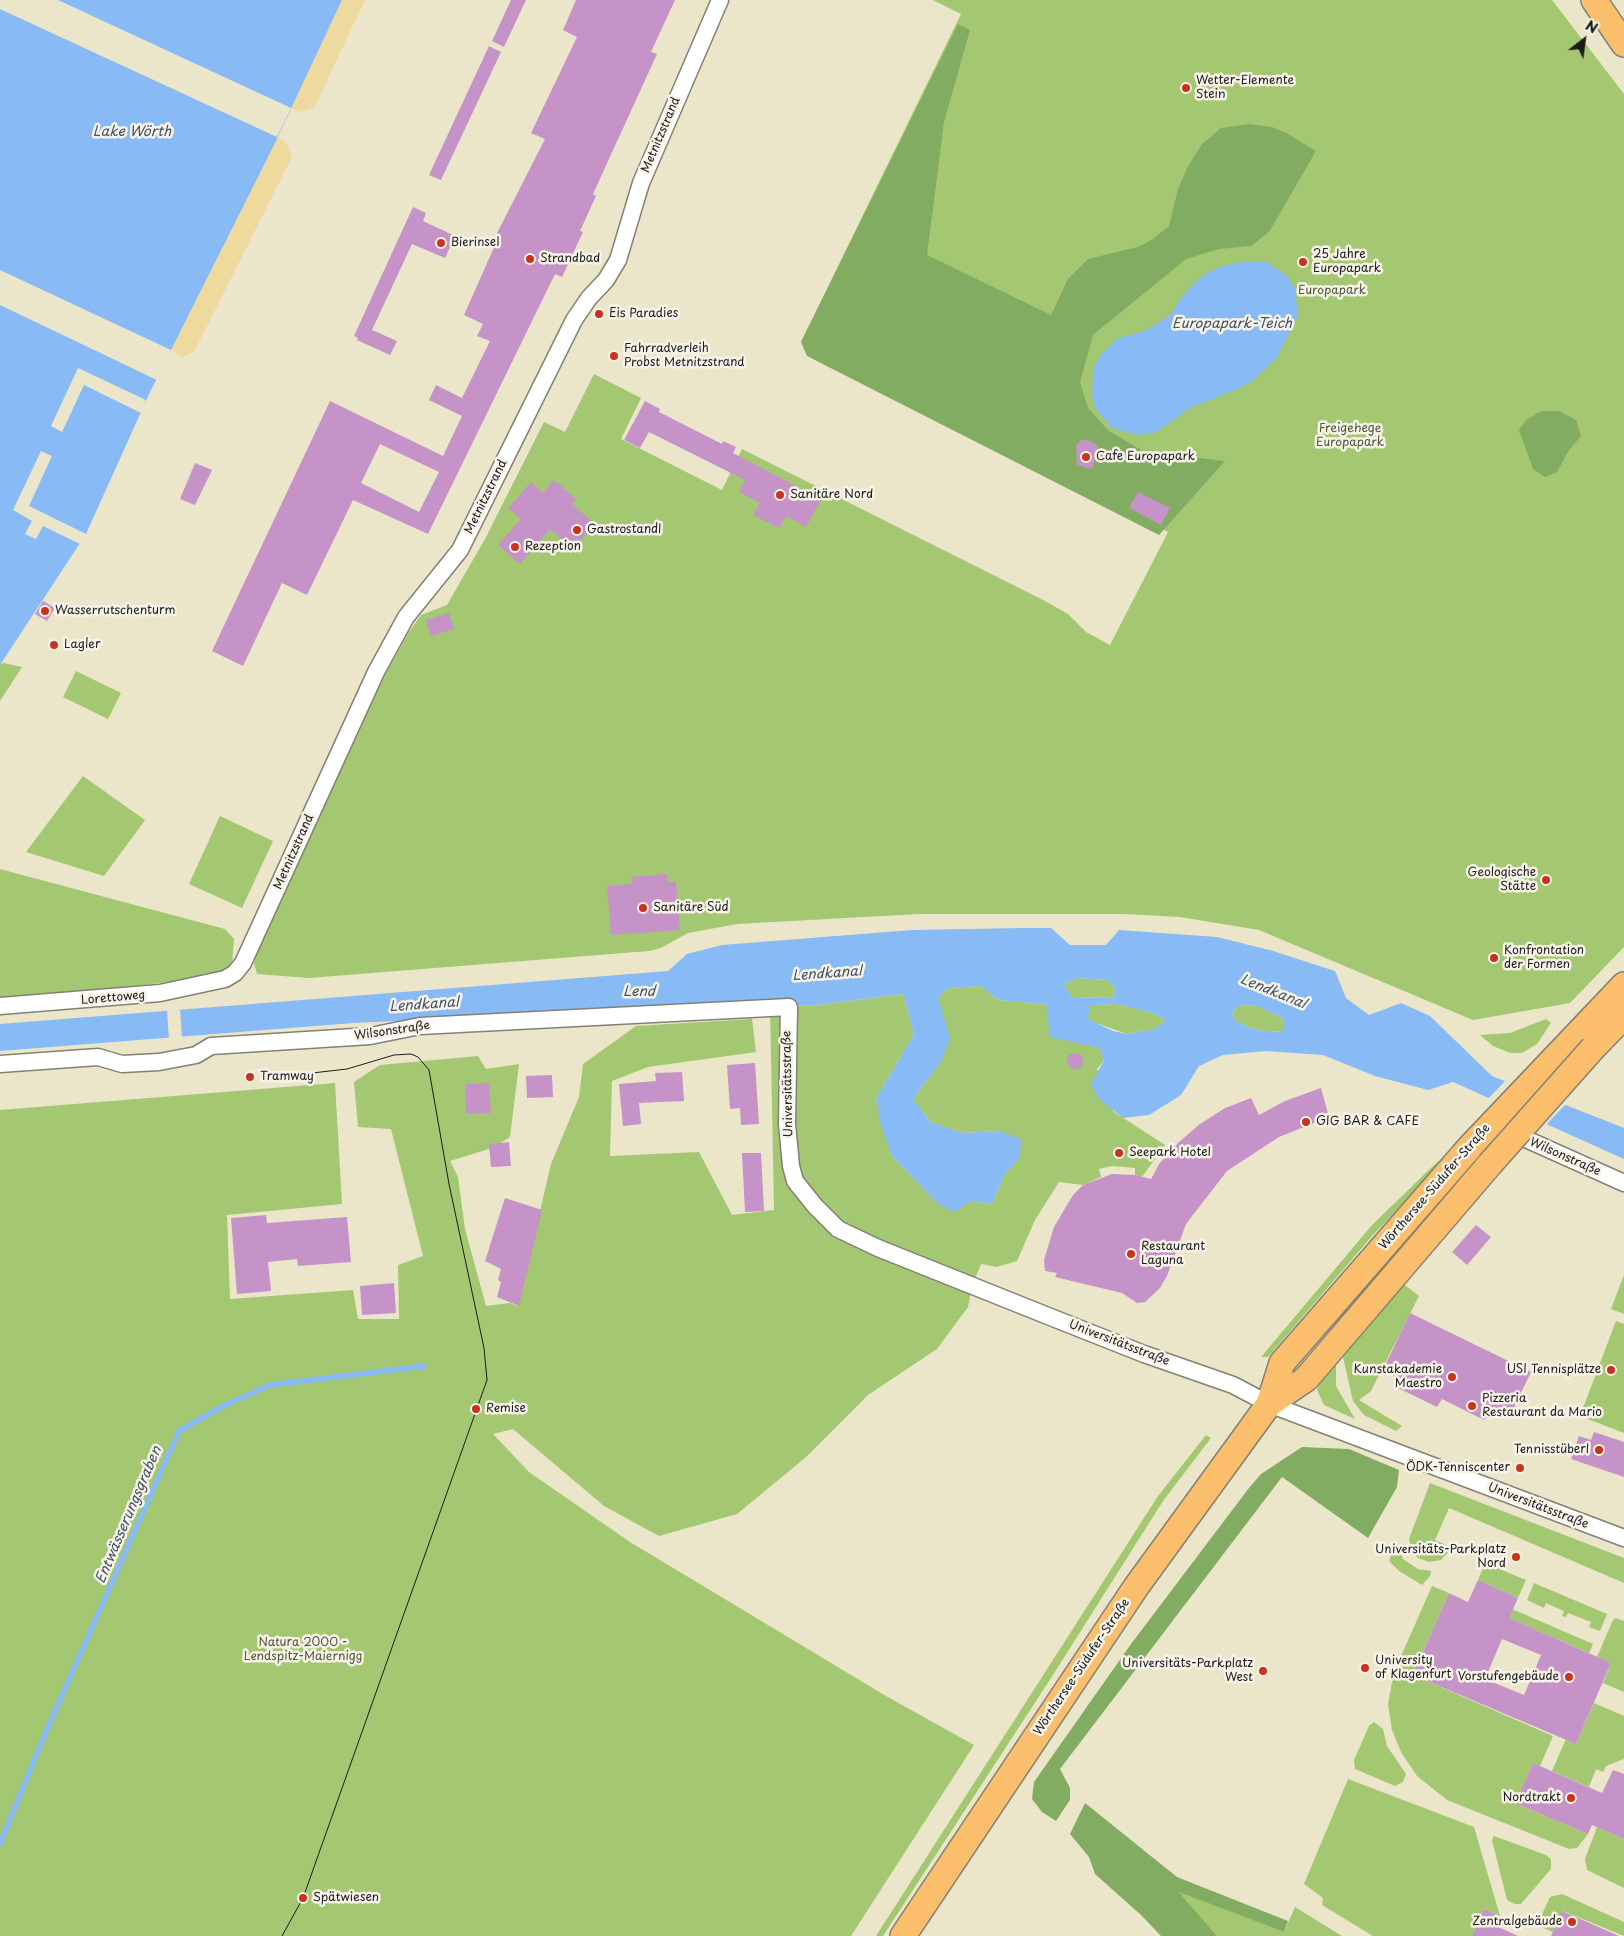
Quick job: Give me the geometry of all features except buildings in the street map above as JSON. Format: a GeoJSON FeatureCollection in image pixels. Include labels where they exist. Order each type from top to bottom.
{"type":"FeatureCollection","features":[{"type":"Feature","properties":{"kind":"main road"},"geometry":{"type":"LineString","coordinates":[[1595,5],[1624,44]]}},
{"type":"Feature","properties":{"kind":"main road","name":"Wörthersee-Südufer-Straße"},"geometry":{"type":"LineString","coordinates":[[1269,1404],[1306,1379],[1490,1164],[1585,1040],[1624,985]]}},
{"type":"Feature","properties":{"kind":"main road","name":"Wörthersee-Südufer-Straße"},"geometry":{"type":"LineString","coordinates":[[903,1936],[1136,1587],[1269,1404],[1282,1363],[1470,1147],[1585,1040],[1624,1016]]}},
{"type":"Feature","properties":{"kind":"street","name":"Metnitzstrand"},"geometry":{"type":"LineString","coordinates":[[225,979],[235,973],[243,963],[380,664],[406,618],[460,550],[574,320],[589,298],[606,280],[618,260],[641,183],[720,0]]}},
{"type":"Feature","properties":{"kind":"street","name":"Lorettoweg"},"geometry":{"type":"LineString","coordinates":[[0,1006],[160,993],[225,979]]}},
{"type":"Feature","properties":{"kind":"street","name":"Wilsonstraße"},"geometry":{"type":"LineString","coordinates":[[0,1064],[98,1057],[122,1064],[159,1062],[196,1056],[211,1046],[370,1036],[420,1026],[789,1008]]}},
{"type":"Feature","properties":{"kind":"street","name":"Universitätsstraße"},"geometry":{"type":"LineString","coordinates":[[789,1008],[787,1124],[791,1166],[796,1180],[815,1206],[838,1229],[878,1248],[1045,1315],[1144,1354],[1232,1385],[1269,1404],[1624,1538]]}},
{"type":"Feature","properties":{"kind":"street","name":"Wilsonstraße"},"geometry":{"type":"LineString","coordinates":[[1506,1130],[1624,1183]]}},
{"type":"Feature","properties":{"kind":"green space","name":"Europapark"},"geometry":{"type":"Polygon","coordinates":[[[933,0],[1552,0],[1624,94],[1624,947],[1570,1003],[1473,1020],[1259,930],[1180,917],[1122,914],[919,914],[737,924],[688,933],[661,948],[649,951],[309,978],[257,974],[254,963],[258,950],[384,677],[409,632],[421,615],[447,605],[485,539],[544,422],[565,432],[594,374],[641,398],[621,439],[722,490],[742,449],[1047,602],[1068,614],[1086,632],[1110,645],[1168,532],[801,342],[961,14],[933,0]]]}},
{"type":"Feature","properties":{"kind":"green space"},"geometry":{"type":"Polygon","coordinates":[[[958,24],[970,30],[944,122],[927,255],[1051,315],[1068,279],[1088,259],[1138,247],[1153,239],[1169,226],[1178,189],[1187,168],[1202,144],[1221,128],[1249,124],[1272,127],[1288,134],[1316,151],[1269,232],[1251,246],[1219,249],[1186,259],[1093,335],[1080,382],[1088,408],[1109,431],[1143,451],[1225,461],[1159,535],[807,356],[801,342],[958,24]]]}},
{"type":"Feature","properties":{"kind":"green space"},"geometry":{"type":"Polygon","coordinates":[[[1542,411],[1559,411],[1576,420],[1581,436],[1569,450],[1557,472],[1545,477],[1533,469],[1519,430],[1526,420],[1542,411]]]}},
{"type":"Feature","properties":{"kind":"green space"},"geometry":{"type":"Polygon","coordinates":[[[3,663],[22,667],[0,701],[0,665],[3,663]]]}},
{"type":"Feature","properties":{"kind":"green space"},"geometry":{"type":"Polygon","coordinates":[[[76,671],[121,693],[108,719],[63,697],[76,671]]]}},
{"type":"Feature","properties":{"kind":"green space"},"geometry":{"type":"Polygon","coordinates":[[[83,776],[145,820],[104,876],[26,852],[83,776]]]}},
{"type":"Feature","properties":{"kind":"green space"},"geometry":{"type":"Polygon","coordinates":[[[220,816],[273,841],[242,908],[189,884],[220,816]]]}},
{"type":"Feature","properties":{"kind":"green space"},"geometry":{"type":"Polygon","coordinates":[[[0,869],[225,929],[234,939],[232,965],[222,976],[107,989],[0,998],[0,869]]]}},
{"type":"Feature","properties":{"kind":"green space"},"geometry":{"type":"Polygon","coordinates":[[[1079,978],[1108,980],[1115,989],[1114,998],[1072,997],[1064,984],[1079,978]]]}},
{"type":"Feature","properties":{"kind":"green space","name":"Natura 2000 - Lendspitz-Maiernigg"},"geometry":{"type":"Polygon","coordinates":[[[980,986],[999,1000],[1046,1004],[1078,1043],[1099,1047],[1104,1060],[1097,1069],[1114,1112],[1165,1145],[1142,1177],[1135,1175],[1135,1168],[1112,1166],[1099,1169],[1101,1177],[1083,1185],[1059,1182],[1035,1220],[1017,1261],[997,1267],[981,1264],[972,1286],[968,1307],[937,1349],[868,1395],[805,1458],[737,1514],[659,1536],[604,1506],[513,1429],[493,1434],[529,1472],[630,1542],[886,1696],[974,1745],[851,1936],[0,1936],[0,1110],[335,1083],[342,1204],[227,1215],[230,1299],[353,1290],[358,1319],[399,1319],[398,1265],[423,1256],[391,1129],[358,1127],[354,1082],[380,1065],[478,1056],[486,1069],[519,1064],[510,1137],[492,1148],[450,1161],[458,1177],[465,1229],[486,1306],[510,1303],[518,1306],[551,1164],[579,1097],[583,1064],[636,1026],[752,1019],[756,1052],[648,1067],[612,1081],[610,1156],[699,1152],[732,1215],[774,1210],[770,1004],[809,1006],[903,994],[914,1034],[876,1099],[892,1156],[938,1204],[971,1201],[992,1204],[1005,1174],[1020,1158],[999,1131],[962,1133],[931,1122],[913,1099],[942,1060],[938,997],[949,988],[980,986]]]}},
{"type":"Feature","properties":{"kind":"green space"},"geometry":{"type":"Polygon","coordinates":[[[1116,1004],[1150,1012],[1166,1020],[1155,1029],[1127,1034],[1088,1020],[1089,1005],[1116,1004]]]}},
{"type":"Feature","properties":{"kind":"green space"},"geometry":{"type":"Polygon","coordinates":[[[1240,1005],[1257,1006],[1283,1018],[1285,1025],[1283,1032],[1256,1030],[1237,1022],[1232,1013],[1240,1005]]]}},
{"type":"Feature","properties":{"kind":"green space"},"geometry":{"type":"Polygon","coordinates":[[[1546,1019],[1551,1023],[1537,1044],[1522,1053],[1510,1053],[1493,1046],[1480,1035],[1510,1033],[1546,1019]]]}},
{"type":"Feature","properties":{"kind":"green space"},"geometry":{"type":"Polygon","coordinates":[[[1455,1149],[1373,1235],[1268,1357],[1261,1357],[1372,1225],[1434,1165],[1455,1149]]]}},
{"type":"Feature","properties":{"kind":"green space"},"geometry":{"type":"Polygon","coordinates":[[[1624,1275],[1624,1314],[1611,1309],[1624,1275]]]}},
{"type":"Feature","properties":{"kind":"green space"},"geometry":{"type":"Polygon","coordinates":[[[1402,1283],[1419,1296],[1371,1391],[1359,1400],[1402,1426],[1396,1431],[1364,1415],[1353,1401],[1343,1357],[1402,1283]]]}},
{"type":"Feature","properties":{"kind":"green space","name":"USI Tennisplätze"},"geometry":{"type":"Polygon","coordinates":[[[1616,1321],[1624,1324],[1624,1433],[1580,1416],[1616,1321]]]}},
{"type":"Feature","properties":{"kind":"green space"},"geometry":{"type":"Polygon","coordinates":[[[1336,1357],[1336,1386],[1355,1419],[1324,1405],[1317,1390],[1323,1374],[1336,1357]]]}},
{"type":"Feature","properties":{"kind":"green space"},"geometry":{"type":"Polygon","coordinates":[[[1206,1435],[1211,1438],[1163,1501],[1051,1678],[883,1936],[876,1936],[1158,1496],[1206,1435]]]}},
{"type":"Feature","properties":{"kind":"green space"},"geometry":{"type":"Polygon","coordinates":[[[1302,1447],[1349,1449],[1399,1470],[1397,1487],[1368,1538],[1282,1477],[1060,1769],[1070,1788],[1070,1800],[1056,1821],[1042,1812],[1032,1799],[1034,1782],[1131,1644],[1261,1474],[1302,1447]]]}},
{"type":"Feature","properties":{"kind":"green space"},"geometry":{"type":"Polygon","coordinates":[[[1430,1483],[1624,1558],[1624,1583],[1449,1508],[1435,1540],[1452,1548],[1441,1560],[1429,1562],[1418,1558],[1412,1551],[1409,1539],[1430,1483]]]}},
{"type":"Feature","properties":{"kind":"green space"},"geometry":{"type":"Polygon","coordinates":[[[1399,1550],[1403,1559],[1418,1569],[1431,1571],[1430,1576],[1422,1585],[1399,1571],[1389,1561],[1392,1553],[1399,1550]]]}},
{"type":"Feature","properties":{"kind":"green space"},"geometry":{"type":"Polygon","coordinates":[[[1490,1565],[1526,1580],[1518,1598],[1478,1580],[1484,1566],[1490,1565]]]}},
{"type":"Feature","properties":{"kind":"green space"},"geometry":{"type":"Polygon","coordinates":[[[1534,1583],[1607,1614],[1600,1631],[1589,1627],[1591,1622],[1568,1613],[1566,1617],[1562,1616],[1564,1611],[1546,1603],[1544,1608],[1527,1600],[1534,1583]]]}},
{"type":"Feature","properties":{"kind":"green space"},"geometry":{"type":"Polygon","coordinates":[[[1432,1586],[1449,1593],[1413,1675],[1553,1736],[1540,1766],[1533,1763],[1515,1803],[1588,1834],[1577,1848],[1569,1849],[1447,1800],[1417,1776],[1401,1752],[1392,1730],[1388,1704],[1394,1672],[1432,1586]]]}},
{"type":"Feature","properties":{"kind":"green space"},"geometry":{"type":"Polygon","coordinates":[[[1489,1599],[1593,1644],[1589,1653],[1485,1608],[1489,1599]]]}},
{"type":"Feature","properties":{"kind":"green space"},"geometry":{"type":"Polygon","coordinates":[[[1616,1618],[1624,1621],[1624,1692],[1603,1683],[1611,1663],[1597,1657],[1613,1620],[1616,1618]]]}},
{"type":"Feature","properties":{"kind":"green space"},"geometry":{"type":"Polygon","coordinates":[[[1594,1703],[1624,1716],[1624,1759],[1606,1766],[1603,1772],[1596,1769],[1589,1787],[1552,1771],[1566,1739],[1576,1744],[1594,1703]]]}},
{"type":"Feature","properties":{"kind":"green space"},"geometry":{"type":"Polygon","coordinates":[[[1374,1722],[1383,1729],[1387,1746],[1406,1774],[1403,1782],[1395,1786],[1355,1769],[1354,1760],[1369,1726],[1374,1722]]]}},
{"type":"Feature","properties":{"kind":"green space"},"geometry":{"type":"Polygon","coordinates":[[[1348,1779],[1474,1827],[1500,1916],[1484,1909],[1472,1936],[1373,1936],[1322,1905],[1323,1898],[1304,1884],[1348,1779]]]}},
{"type":"Feature","properties":{"kind":"green space"},"geometry":{"type":"Polygon","coordinates":[[[1085,1803],[1177,1877],[1288,1921],[1284,1932],[1179,1892],[1217,1936],[1161,1936],[1141,1915],[1095,1874],[1089,1857],[1070,1834],[1085,1803]]]}},
{"type":"Feature","properties":{"kind":"green space"},"geometry":{"type":"Polygon","coordinates":[[[1597,1827],[1624,1839],[1624,1888],[1587,1870],[1585,1859],[1597,1827]]]}},
{"type":"Feature","properties":{"kind":"green space"},"geometry":{"type":"Polygon","coordinates":[[[1494,1836],[1546,1855],[1551,1859],[1551,1869],[1521,1904],[1515,1904],[1507,1900],[1492,1840],[1494,1836]]]}},
{"type":"Feature","properties":{"kind":"green space"},"geometry":{"type":"Polygon","coordinates":[[[1178,1891],[1284,1932],[1295,1907],[1342,1936],[1217,1936],[1178,1891]]]}},
{"type":"Feature","properties":{"kind":"green space"},"geometry":{"type":"Polygon","coordinates":[[[1562,1894],[1624,1922],[1624,1936],[1563,1911],[1553,1932],[1537,1925],[1550,1897],[1562,1894]]]}},
{"type":"Feature","properties":{"kind":"sand"},"geometry":{"type":"Polygon","coordinates":[[[342,0],[365,0],[314,108],[300,112],[291,108],[342,0]]]}},
{"type":"Feature","properties":{"kind":"sand"},"geometry":{"type":"Polygon","coordinates":[[[277,137],[285,141],[292,157],[194,352],[183,357],[171,350],[277,137]]]}},
{"type":"Feature","properties":{"kind":"water","name":"Lake Wörth"},"geometry":{"type":"Polygon","coordinates":[[[0,0],[342,0],[273,147],[150,392],[86,534],[0,665],[0,0]]]}},
{"type":"Feature","properties":{"kind":"water","name":"Europapark-Teich"},"geometry":{"type":"Polygon","coordinates":[[[1246,261],[1267,262],[1287,276],[1295,289],[1298,316],[1277,357],[1255,379],[1240,388],[1190,408],[1155,433],[1137,435],[1112,428],[1095,408],[1092,395],[1093,370],[1099,357],[1116,339],[1147,330],[1169,316],[1184,294],[1201,277],[1219,267],[1246,261]]]}},
{"type":"Feature","properties":{"kind":"water"},"geometry":{"type":"Polygon","coordinates":[[[1051,928],[1070,945],[1106,945],[1119,930],[1217,937],[1273,951],[1335,971],[1346,998],[1369,1015],[1401,1003],[1430,1016],[1492,1076],[1624,1128],[1624,1159],[1453,1082],[1428,1090],[1375,1076],[1323,1055],[1266,1051],[1223,1055],[1199,1066],[1181,1095],[1149,1115],[1123,1118],[1098,1098],[1091,1084],[1104,1060],[1099,1048],[1050,1037],[1046,1004],[999,1000],[980,986],[949,988],[938,997],[950,1038],[942,1060],[913,1099],[931,1122],[962,1133],[999,1131],[1021,1139],[1020,1158],[1005,1174],[992,1204],[971,1201],[954,1212],[938,1204],[892,1156],[881,1125],[876,1099],[914,1034],[903,994],[809,1006],[770,1004],[353,1023],[0,1051],[0,1024],[668,971],[687,954],[722,945],[912,930],[1051,928]],[[1079,978],[1064,984],[1072,997],[1114,998],[1115,989],[1108,980],[1079,978]],[[1116,1004],[1090,1005],[1088,1019],[1113,1031],[1127,1034],[1155,1029],[1166,1020],[1150,1012],[1116,1004]],[[1240,1005],[1232,1013],[1237,1022],[1256,1030],[1282,1032],[1283,1018],[1257,1006],[1240,1005]]]}},
{"type":"Feature","properties":{"kind":"pier"},"geometry":{"type":"Polygon","coordinates":[[[0,0],[58,0],[291,108],[277,137],[0,9],[0,0]]]}},
{"type":"Feature","properties":{"kind":"pier"},"geometry":{"type":"Polygon","coordinates":[[[0,270],[171,350],[157,380],[0,305],[0,270]]]}},
{"type":"Feature","properties":{"kind":"pier"},"geometry":{"type":"Polygon","coordinates":[[[78,368],[146,400],[141,413],[84,385],[62,432],[51,426],[78,368]]]}},
{"type":"Feature","properties":{"kind":"pier"},"geometry":{"type":"Polygon","coordinates":[[[41,451],[52,456],[29,506],[86,534],[80,544],[43,526],[36,539],[25,534],[32,521],[13,510],[41,451]]]}},
{"type":"Feature","properties":{"kind":"pier"},"geometry":{"type":"Polygon","coordinates":[[[180,1008],[182,1039],[169,1040],[167,1009],[180,1008]]]}},
{"type":"Feature","properties":{"kind":"pier"},"geometry":{"type":"Polygon","coordinates":[[[1507,1079],[1567,1103],[1544,1127],[1487,1100],[1507,1079]]]}},
{"type":"Feature","properties":{"kind":"waterway","name":"Entwässerungsgraben"},"geometry":{"type":"LineString","coordinates":[[0,1844],[45,1734],[179,1431],[225,1405],[270,1385],[424,1366]]}},
{"type":"Feature","properties":{"kind":"tram line"},"geometry":{"type":"LineString","coordinates":[[282,1936],[303,1898],[487,1380],[484,1348],[449,1184],[429,1070],[418,1057],[411,1054],[394,1055],[347,1069],[295,1075]]}},
{"type":"Feature","properties":{"kind":"place","name":"Wetter-Elemente Stein"},"geometry":{"type":"Point","coordinates":[1186,88]}},
{"type":"Feature","properties":{"kind":"place","name":"Bierinsel"},"geometry":{"type":"Point","coordinates":[441,243]}},
{"type":"Feature","properties":{"kind":"place","name":"Strandbad"},"geometry":{"type":"Point","coordinates":[530,259]}},
{"type":"Feature","properties":{"kind":"place","name":"25 Jahre Europapark"},"geometry":{"type":"Point","coordinates":[1303,262]}},
{"type":"Feature","properties":{"kind":"place","name":"Eis Paradies"},"geometry":{"type":"Point","coordinates":[599,314]}},
{"type":"Feature","properties":{"kind":"place","name":"Fahrradverleih Probst Metnitzstrand"},"geometry":{"type":"Point","coordinates":[614,356]}},
{"type":"Feature","properties":{"kind":"place","name":"Cafe Europapark"},"geometry":{"type":"Point","coordinates":[1086,457]}},
{"type":"Feature","properties":{"kind":"place","name":"Sanitäre Nord"},"geometry":{"type":"Point","coordinates":[780,495]}},
{"type":"Feature","properties":{"kind":"place","name":"Gastrostandl"},"geometry":{"type":"Point","coordinates":[577,530]}},
{"type":"Feature","properties":{"kind":"place","name":"Rezeption"},"geometry":{"type":"Point","coordinates":[515,547]}},
{"type":"Feature","properties":{"kind":"place","name":"Wasserrutschenturm"},"geometry":{"type":"Point","coordinates":[45,611]}},
{"type":"Feature","properties":{"kind":"place","name":"Lagler"},"geometry":{"type":"Point","coordinates":[54,645]}},
{"type":"Feature","properties":{"kind":"place","name":"Geologische Stätte"},"geometry":{"type":"Point","coordinates":[1546,880]}},
{"type":"Feature","properties":{"kind":"place","name":"Sanitäre Süd"},"geometry":{"type":"Point","coordinates":[643,908]}},
{"type":"Feature","properties":{"kind":"place","name":"Konfrontation der Formen"},"geometry":{"type":"Point","coordinates":[1494,958]}},
{"type":"Feature","properties":{"kind":"place","name":"Tramway"},"geometry":{"type":"Point","coordinates":[250,1077]}},
{"type":"Feature","properties":{"kind":"place","name":"GIG BAR & CAFE"},"geometry":{"type":"Point","coordinates":[1306,1122]}},
{"type":"Feature","properties":{"kind":"place","name":"Seepark Hotel"},"geometry":{"type":"Point","coordinates":[1119,1153]}},
{"type":"Feature","properties":{"kind":"place","name":"Restaurant Laguna"},"geometry":{"type":"Point","coordinates":[1131,1254]}},
{"type":"Feature","properties":{"kind":"place","name":"USI Tennisplätze"},"geometry":{"type":"Point","coordinates":[1611,1370]}},
{"type":"Feature","properties":{"kind":"place","name":"Kunstakademie Maestro"},"geometry":{"type":"Point","coordinates":[1452,1377]}},
{"type":"Feature","properties":{"kind":"place","name":"Pizzeria Restaurant da Mario"},"geometry":{"type":"Point","coordinates":[1472,1406]}},
{"type":"Feature","properties":{"kind":"place","name":"Remise"},"geometry":{"type":"Point","coordinates":[476,1409]}},
{"type":"Feature","properties":{"kind":"place","name":"Tennisstüberl"},"geometry":{"type":"Point","coordinates":[1599,1450]}},
{"type":"Feature","properties":{"kind":"place","name":"ÖDK-Tenniscenter"},"geometry":{"type":"Point","coordinates":[1520,1468]}},
{"type":"Feature","properties":{"kind":"place","name":"Universitäts-Parkplatz Nord"},"geometry":{"type":"Point","coordinates":[1516,1557]}},
{"type":"Feature","properties":{"kind":"place","name":"University of Klagenfurt"},"geometry":{"type":"Point","coordinates":[1365,1668]}},
{"type":"Feature","properties":{"kind":"place","name":"Universitäts-Parkplatz West"},"geometry":{"type":"Point","coordinates":[1263,1671]}},
{"type":"Feature","properties":{"kind":"place","name":"Vorstufengebäude"},"geometry":{"type":"Point","coordinates":[1569,1677]}},
{"type":"Feature","properties":{"kind":"place","name":"Nordtrakt"},"geometry":{"type":"Point","coordinates":[1571,1798]}},
{"type":"Feature","properties":{"kind":"place","name":"Spätwiesen"},"geometry":{"type":"Point","coordinates":[303,1898]}},
{"type":"Feature","properties":{"kind":"place","name":"Zentralgebäude"},"geometry":{"type":"Point","coordinates":[1572,1922]}},
{"type":"Feature","properties":{"kind":"park label","name":"Freigehege Europapark"},"geometry":{"type":"Point","coordinates":[1350,436]}},
{"type":"Feature","properties":{"kind":"water label","name":"Lendkanal"},"geometry":{"type":"Point","coordinates":[827,974]}},
{"type":"Feature","properties":{"kind":"water label","name":"Lend"},"geometry":{"type":"Point","coordinates":[639,992]}},
{"type":"Feature","properties":{"kind":"water label","name":"Lendkanal"},"geometry":{"type":"Point","coordinates":[1273,992]}},
{"type":"Feature","properties":{"kind":"water label","name":"Lendkanal"},"geometry":{"type":"Point","coordinates":[424,1005]}}]}
